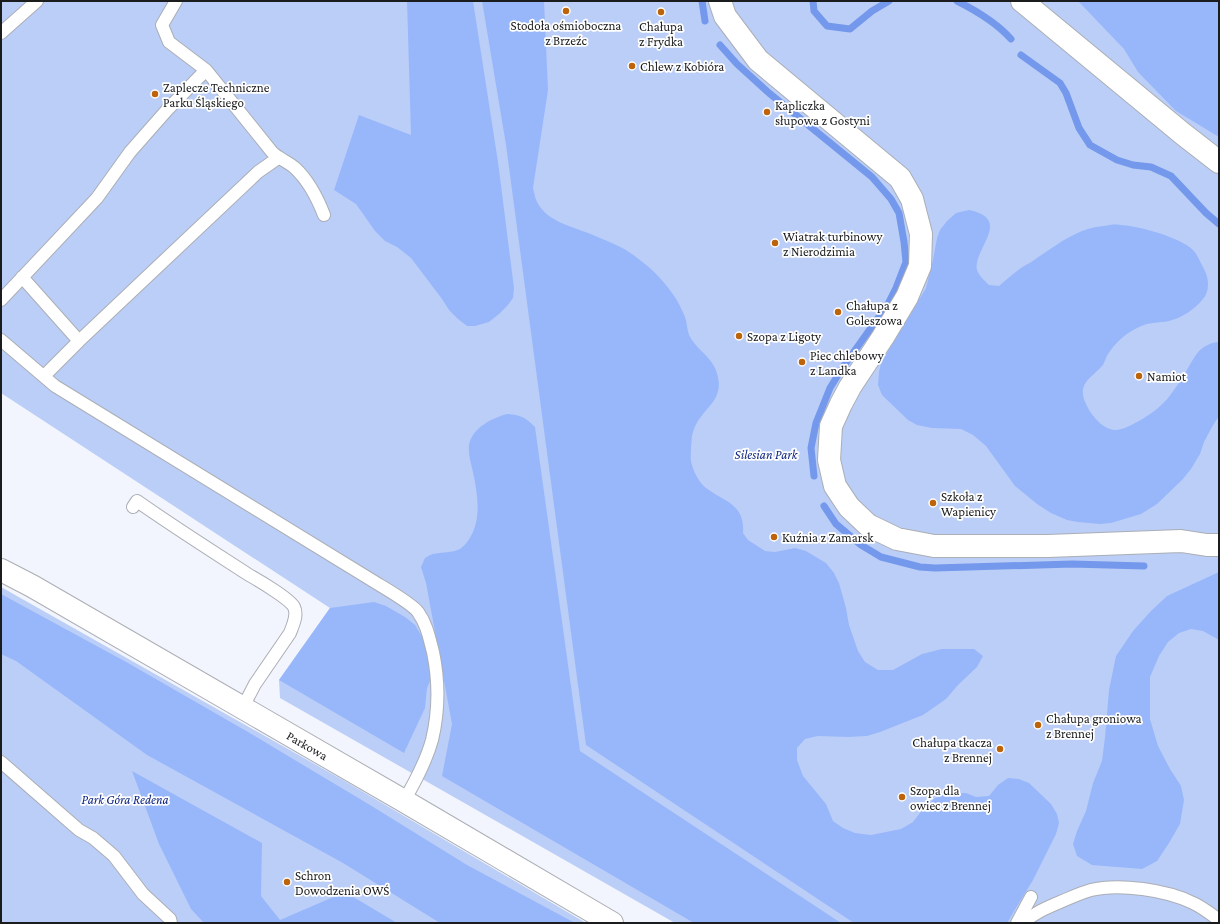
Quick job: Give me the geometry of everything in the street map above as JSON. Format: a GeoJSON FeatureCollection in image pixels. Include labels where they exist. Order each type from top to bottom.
{"type":"FeatureCollection","features":[{"type":"Feature","properties":{"kind":"street"},"geometry":{"type":"LineString","coordinates":[[720,1],[725,16],[758,60],[900,178],[912,199],[921,234],[920,266],[907,297],[850,387],[831,426],[829,460],[835,486],[849,507],[868,525],[898,539],[934,546],[1048,546],[1181,541],[1219,545]]}},
{"type":"Feature","properties":{"kind":"street"},"geometry":{"type":"LineString","coordinates":[[1022,1],[1219,162]]}},
{"type":"Feature","properties":{"kind":"street","name":"Parkowa"},"geometry":{"type":"LineString","coordinates":[[1,570],[32,586],[612,923]]}},
{"type":"Feature","properties":{"kind":"lane"},"geometry":{"type":"LineString","coordinates":[[1,33],[37,1]]}},
{"type":"Feature","properties":{"kind":"lane"},"geometry":{"type":"LineString","coordinates":[[176,1],[162,25],[169,42],[206,70],[278,158],[294,167],[307,181],[318,199],[324,215]]}},
{"type":"Feature","properties":{"kind":"lane"},"geometry":{"type":"LineString","coordinates":[[1,300],[97,198],[130,152],[167,110],[206,70]]}},
{"type":"Feature","properties":{"kind":"lane"},"geometry":{"type":"LineString","coordinates":[[44,376],[258,172],[278,158]]}},
{"type":"Feature","properties":{"kind":"lane"},"geometry":{"type":"LineString","coordinates":[[22,277],[79,341]]}},
{"type":"Feature","properties":{"kind":"lane"},"geometry":{"type":"LineString","coordinates":[[1,340],[55,386],[378,584],[417,611],[427,627],[436,670],[438,686],[437,705],[432,740],[423,764],[404,801]]}},
{"type":"Feature","properties":{"kind":"lane"},"geometry":{"type":"LineString","coordinates":[[133,507],[137,501],[258,585],[274,590],[293,605],[296,612],[294,624],[290,633],[255,684],[242,709]]}},
{"type":"Feature","properties":{"kind":"lane"},"geometry":{"type":"LineString","coordinates":[[1,762],[79,830],[93,838],[114,856],[143,894],[170,919],[171,923]]}},
{"type":"Feature","properties":{"kind":"lane"},"geometry":{"type":"LineString","coordinates":[[1022,923],[1038,911],[1070,897],[1092,890],[1114,887],[1138,889],[1172,895],[1194,903],[1219,920]]}},
{"type":"Feature","properties":{"kind":"lane"},"geometry":{"type":"LineString","coordinates":[[1017,923],[1031,897]]}},
{"type":"Feature","properties":{"kind":"green space","name":"Silesian Park"},"geometry":{"type":"Polygon","coordinates":[[[1,1],[1219,1],[1219,923],[675,923],[280,698],[279,680],[330,608],[1,393],[1,1]]]}},
{"type":"Feature","properties":{"kind":"green space","name":"Park Góra Redena"},"geometry":{"type":"Polygon","coordinates":[[[1,587],[343,780],[586,923],[1,923],[1,587]]]}},
{"type":"Feature","properties":{"kind":"shaded area"},"geometry":{"type":"Polygon","coordinates":[[[407,1],[473,1],[498,162],[514,288],[513,298],[499,314],[489,322],[475,326],[467,326],[458,319],[449,310],[411,258],[397,247],[385,241],[375,231],[356,204],[334,190],[359,115],[411,135],[407,1]]]}},
{"type":"Feature","properties":{"kind":"shaded area"},"geometry":{"type":"Polygon","coordinates":[[[482,1],[544,1],[548,90],[533,188],[535,197],[541,209],[562,223],[621,247],[651,269],[671,291],[685,317],[689,335],[715,368],[719,389],[712,403],[697,423],[692,438],[691,463],[702,483],[706,488],[727,501],[737,510],[743,523],[743,533],[748,540],[765,551],[775,552],[795,548],[806,551],[826,563],[834,573],[839,583],[849,625],[858,651],[865,662],[878,670],[893,670],[922,654],[942,649],[974,649],[983,656],[977,667],[946,699],[923,715],[867,736],[818,736],[805,739],[797,748],[797,760],[803,776],[826,804],[833,821],[843,828],[855,833],[871,835],[901,829],[913,822],[923,809],[935,798],[950,793],[966,793],[976,797],[989,796],[998,785],[1008,778],[1019,779],[1029,783],[1051,804],[1057,814],[1059,823],[1056,834],[1033,880],[1007,923],[854,923],[586,745],[506,145],[482,1]]]}},
{"type":"Feature","properties":{"kind":"shaded area"},"geometry":{"type":"Polygon","coordinates":[[[1078,1],[1219,1],[1219,137],[1176,111],[1138,72],[1124,49],[1078,1]]]}},
{"type":"Feature","properties":{"kind":"shaded area"},"geometry":{"type":"Polygon","coordinates":[[[969,210],[982,214],[989,220],[990,228],[977,262],[977,270],[989,285],[999,286],[1014,273],[1061,242],[1077,233],[1095,227],[1118,225],[1159,233],[1187,245],[1198,257],[1208,280],[1207,292],[1203,299],[1192,310],[1179,318],[1169,321],[1150,323],[1134,329],[1118,342],[1107,355],[1103,365],[1084,386],[1083,397],[1094,417],[1106,427],[1119,430],[1145,418],[1162,405],[1179,383],[1199,351],[1203,347],[1219,342],[1219,416],[1191,469],[1182,480],[1157,504],[1141,514],[1111,523],[1100,524],[1067,520],[1051,513],[1037,504],[1015,486],[986,446],[973,435],[961,429],[932,428],[917,425],[908,420],[882,395],[878,385],[881,363],[926,288],[940,230],[956,213],[969,210]]]}},
{"type":"Feature","properties":{"kind":"shaded area"},"geometry":{"type":"Polygon","coordinates":[[[507,414],[516,415],[523,418],[535,427],[580,751],[841,923],[694,923],[442,776],[452,724],[426,583],[421,567],[425,558],[433,554],[460,549],[471,537],[477,517],[478,502],[469,455],[469,445],[478,429],[489,421],[507,414]]]}},
{"type":"Feature","properties":{"kind":"shaded area"},"geometry":{"type":"Polygon","coordinates":[[[1219,572],[1219,640],[1203,631],[1191,629],[1179,633],[1168,642],[1159,656],[1150,677],[1150,719],[1158,746],[1181,786],[1184,800],[1180,824],[1157,861],[1142,869],[1092,865],[1077,856],[1073,844],[1086,811],[1093,783],[1102,761],[1109,690],[1116,656],[1133,631],[1167,596],[1219,572]]]}},
{"type":"Feature","properties":{"kind":"shaded area"},"geometry":{"type":"Polygon","coordinates":[[[1,594],[128,663],[248,732],[467,865],[575,923],[440,923],[343,863],[147,755],[16,661],[1,654],[1,594]]]}},
{"type":"Feature","properties":{"kind":"shaded area"},"geometry":{"type":"Polygon","coordinates":[[[374,602],[386,606],[405,617],[415,625],[427,645],[431,679],[427,688],[425,708],[404,753],[279,680],[330,608],[374,602]]]}},
{"type":"Feature","properties":{"kind":"shaded area"},"geometry":{"type":"Polygon","coordinates":[[[132,771],[262,843],[261,896],[280,920],[345,892],[397,923],[204,923],[191,909],[159,844],[132,771]]]}},
{"type":"Feature","properties":{"kind":"waterway"},"geometry":{"type":"LineString","coordinates":[[702,1],[705,21]]}},
{"type":"Feature","properties":{"kind":"waterway"},"geometry":{"type":"LineString","coordinates":[[813,1],[814,11],[827,26],[850,29],[872,11],[889,1]]}},
{"type":"Feature","properties":{"kind":"waterway"},"geometry":{"type":"LineString","coordinates":[[957,1],[986,17],[1011,39]]}},
{"type":"Feature","properties":{"kind":"waterway"},"geometry":{"type":"LineString","coordinates":[[720,45],[737,64],[769,93],[872,177],[891,199],[899,213],[906,262],[888,304],[843,367],[830,388],[816,423],[811,448],[814,476]]}},
{"type":"Feature","properties":{"kind":"waterway"},"geometry":{"type":"LineString","coordinates":[[1021,55],[1060,83],[1066,93],[1079,128],[1090,145],[1117,160],[1133,165],[1151,167],[1171,176],[1206,213],[1219,224]]}},
{"type":"Feature","properties":{"kind":"waterway"},"geometry":{"type":"LineString","coordinates":[[824,506],[836,524],[861,545],[881,557],[920,567],[935,568],[1072,564],[1144,566]]}},
{"type":"Feature","properties":{"kind":"place","name":"Stodoła ośmioboczna z Brzeźc"},"geometry":{"type":"Point","coordinates":[566,11]}},
{"type":"Feature","properties":{"kind":"place","name":"Chałupa z Frydka"},"geometry":{"type":"Point","coordinates":[661,12]}},
{"type":"Feature","properties":{"kind":"place","name":"Chlew z Kobióra"},"geometry":{"type":"Point","coordinates":[632,66]}},
{"type":"Feature","properties":{"kind":"place","name":"Zaplecze Techniczne Parku Śląskiego"},"geometry":{"type":"Point","coordinates":[155,94]}},
{"type":"Feature","properties":{"kind":"place","name":"Kapliczka słupowa z Gostyni"},"geometry":{"type":"Point","coordinates":[767,112]}},
{"type":"Feature","properties":{"kind":"place","name":"Wiatrak turbinowy z Nierodzimia"},"geometry":{"type":"Point","coordinates":[775,243]}},
{"type":"Feature","properties":{"kind":"place","name":"Chałupa z Goleszowa"},"geometry":{"type":"Point","coordinates":[838,312]}},
{"type":"Feature","properties":{"kind":"place","name":"Szopa z Ligoty"},"geometry":{"type":"Point","coordinates":[739,336]}},
{"type":"Feature","properties":{"kind":"place","name":"Piec chlebowy z Landka"},"geometry":{"type":"Point","coordinates":[802,362]}},
{"type":"Feature","properties":{"kind":"place","name":"Namiot"},"geometry":{"type":"Point","coordinates":[1139,376]}},
{"type":"Feature","properties":{"kind":"place","name":"Szkoła z Wapienicy"},"geometry":{"type":"Point","coordinates":[933,503]}},
{"type":"Feature","properties":{"kind":"place","name":"Kuźnia z Zamarsk"},"geometry":{"type":"Point","coordinates":[774,537]}},
{"type":"Feature","properties":{"kind":"place","name":"Chałupa groniowa z Brennej"},"geometry":{"type":"Point","coordinates":[1038,725]}},
{"type":"Feature","properties":{"kind":"place","name":"Chałupa tkacza z Brennej"},"geometry":{"type":"Point","coordinates":[1000,749]}},
{"type":"Feature","properties":{"kind":"place","name":"Szopa dla owiec z Brennej"},"geometry":{"type":"Point","coordinates":[902,797]}},
{"type":"Feature","properties":{"kind":"place","name":"Schron Dowodzenia OWŚ"},"geometry":{"type":"Point","coordinates":[287,882]}}]}
